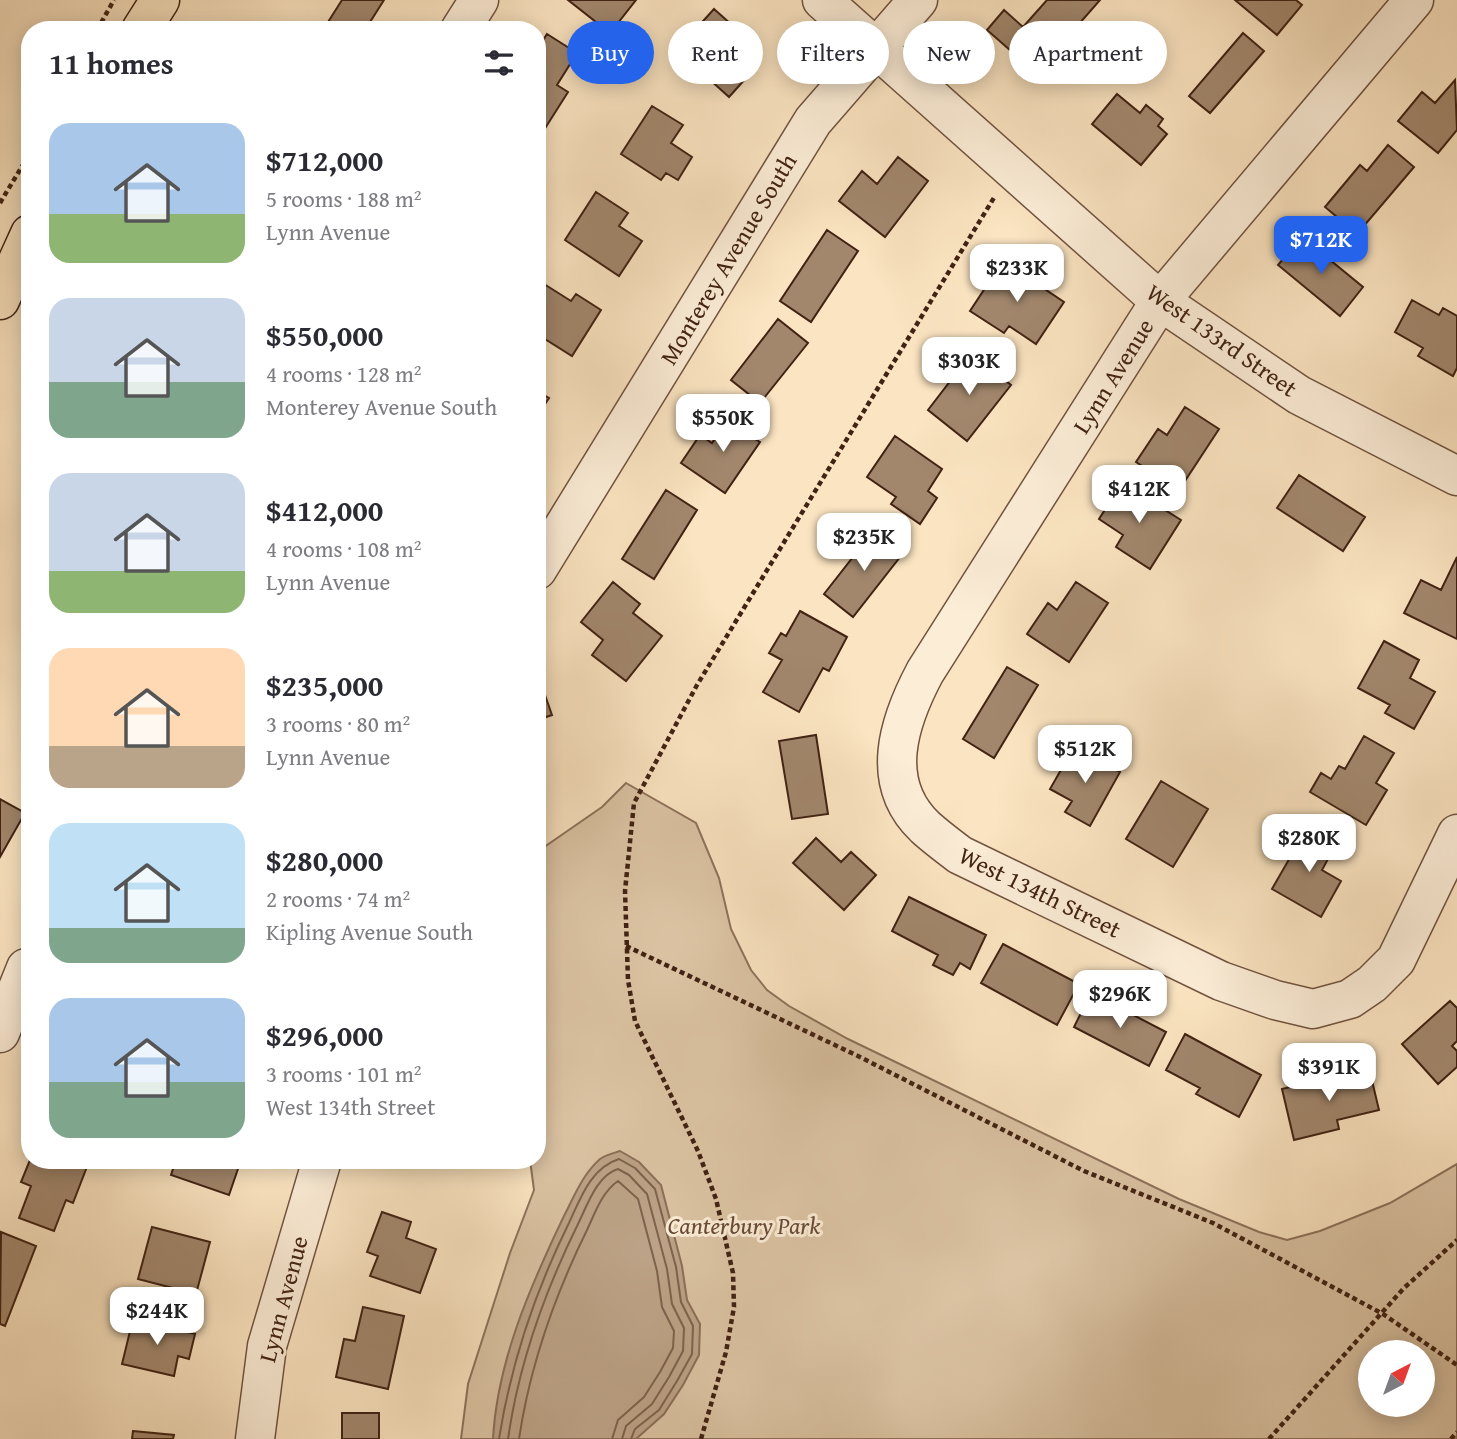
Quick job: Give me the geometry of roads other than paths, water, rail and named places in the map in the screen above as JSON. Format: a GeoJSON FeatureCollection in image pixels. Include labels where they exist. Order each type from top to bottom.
{"type":"FeatureCollection","features":[{"type":"Feature","properties":{"kind":"main road"},"geometry":{"type":"LineString","coordinates":[[147,21],[160,0]]}},
{"type":"Feature","properties":{"kind":"main road"},"geometry":{"type":"LineString","coordinates":[[0,300],[21,254]]}},
{"type":"Feature","properties":{"kind":"street"},"geometry":{"type":"LineString","coordinates":[[466,21],[480,0]]}},
{"type":"Feature","properties":{"kind":"street","name":"West 133rd Street"},"geometry":{"type":"LineString","coordinates":[[822,0],[846,21]]}},
{"type":"Feature","properties":{"kind":"street","name":"Monterey Avenue South"},"geometry":{"type":"LineString","coordinates":[[889,32],[918,0]]}},
{"type":"Feature","properties":{"kind":"street","name":"Lynn Avenue"},"geometry":{"type":"LineString","coordinates":[[905,798],[897,765],[899,730],[908,703],[925,671],[1160,301],[1414,0]]}},
{"type":"Feature","properties":{"kind":"street","name":"West 133rd Street"},"geometry":{"type":"LineString","coordinates":[[889,59],[1160,301],[1299,395],[1457,476]]}},
{"type":"Feature","properties":{"kind":"street","name":"Monterey Avenue South"},"geometry":{"type":"LineString","coordinates":[[546,555],[782,168],[813,121],[844,84]]}},
{"type":"Feature","properties":{"kind":"street","name":"West 134th Street"},"geometry":{"type":"LineString","coordinates":[[905,798],[924,826],[960,855],[1221,981],[1275,1000],[1313,1009],[1350,999],[1372,984],[1396,960],[1457,834]]}},
{"type":"Feature","properties":{"kind":"street"},"geometry":{"type":"LineString","coordinates":[[0,1033],[18,965]]}},
{"type":"Feature","properties":{"kind":"street","name":"Lynn Avenue"},"geometry":{"type":"LineString","coordinates":[[256,1439],[267,1346],[319,1169]]}},
{"type":"Feature","properties":{"kind":"water"},"geometry":{"type":"Polygon","coordinates":[[[620,1151],[639,1162],[661,1185],[682,1266],[687,1300],[700,1324],[699,1355],[664,1414],[636,1439],[493,1439],[501,1382],[527,1298],[583,1179],[600,1159],[620,1151]]]}},
{"type":"Feature","properties":{"kind":"park label","name":"Canterbury Park"},"geometry":{"type":"Point","coordinates":[744,1225]}}]}
